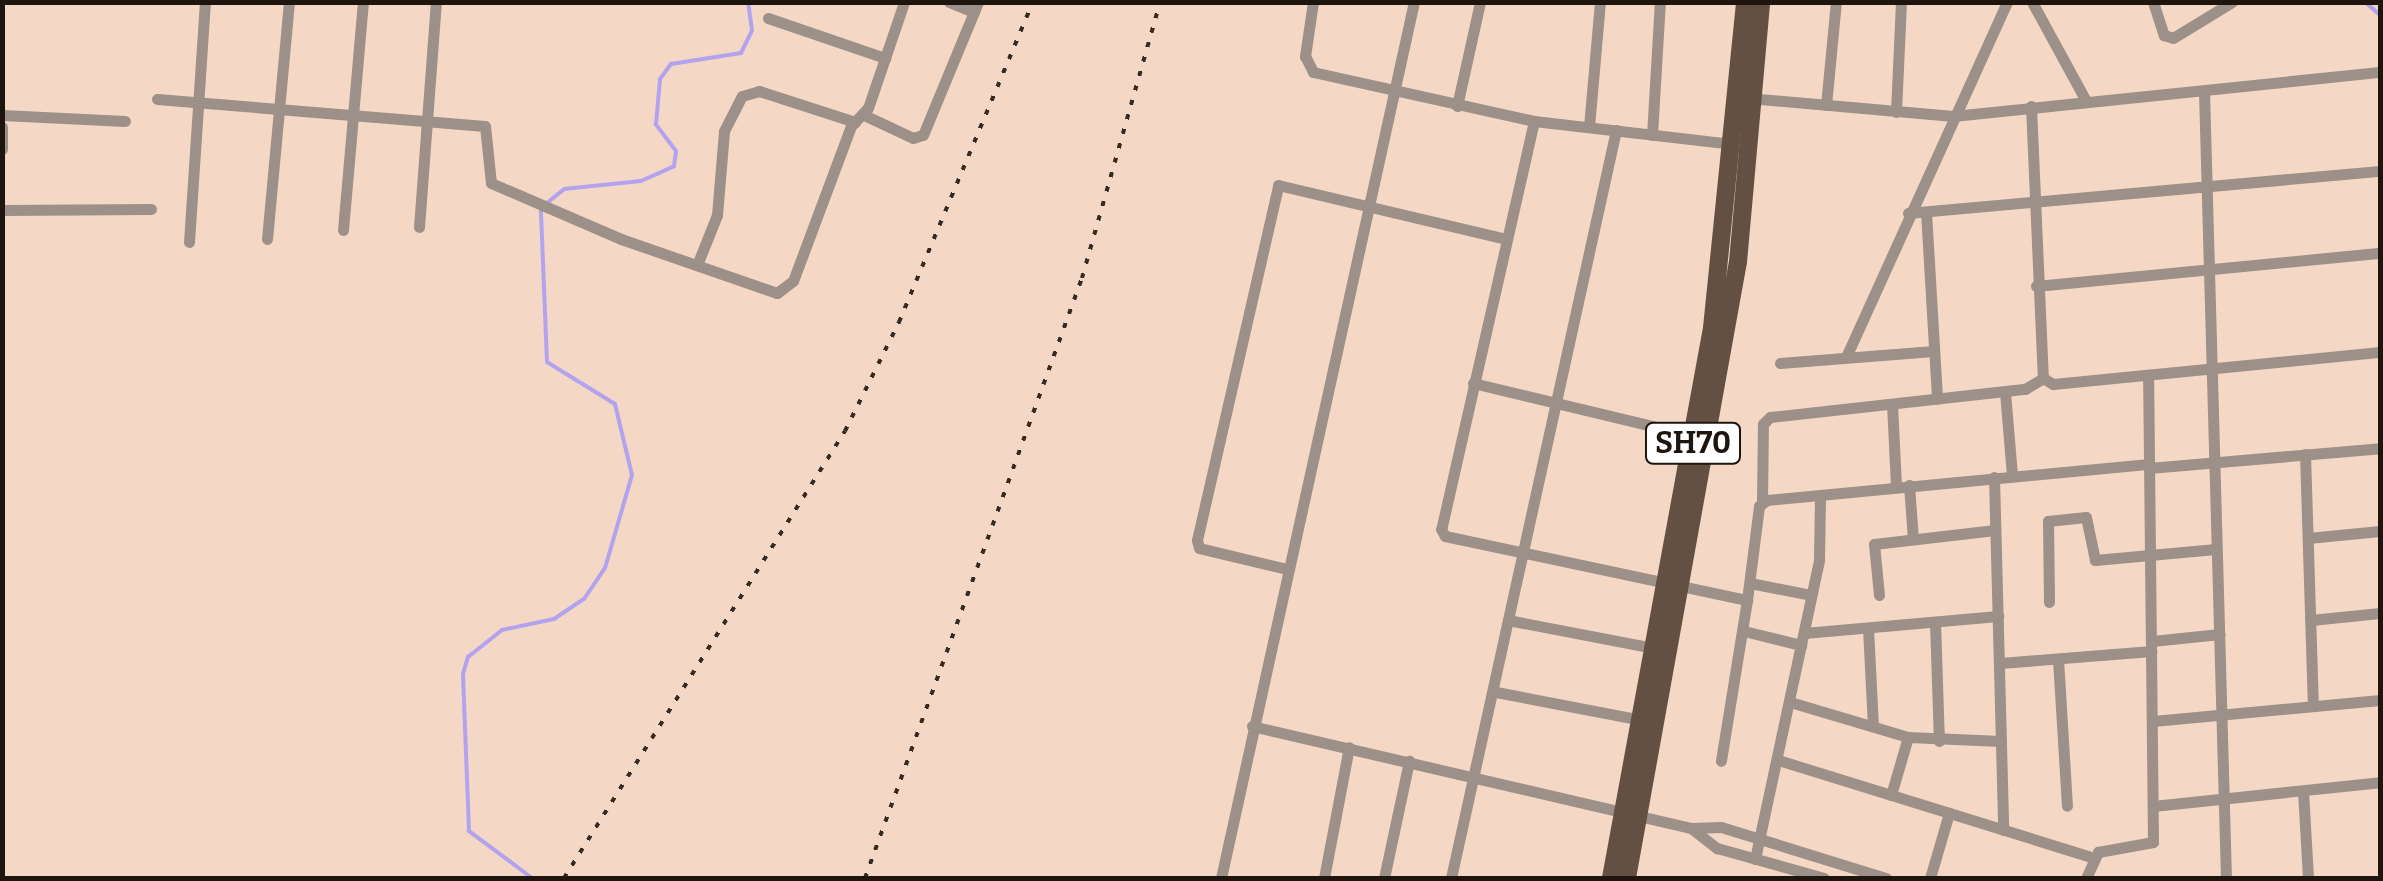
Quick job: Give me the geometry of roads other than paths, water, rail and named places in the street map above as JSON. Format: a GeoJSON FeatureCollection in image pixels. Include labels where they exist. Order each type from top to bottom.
{"type":"FeatureCollection","features":[{"type":"Feature","properties":{"kind":"main road","name":"SH70"},"geometry":{"type":"LineString","coordinates":[[1611,878],[1631,811],[1738,262],[1745,2]]}},
{"type":"Feature","properties":{"kind":"main road","name":"SH70"},"geometry":{"type":"LineString","coordinates":[[1744,97],[1761,2]]}},
{"type":"Feature","properties":{"kind":"main road","name":"SH70"},"geometry":{"type":"LineString","coordinates":[[1648,722],[1654,648],[1675,582]]}},
{"type":"Feature","properties":{"kind":"main road","name":"SH70"},"geometry":{"type":"LineString","coordinates":[[1627,878],[1631,811]]}},
{"type":"Feature","properties":{"kind":"street"},"geometry":{"type":"LineString","coordinates":[[189,242],[204,2]]}},
{"type":"Feature","properties":{"kind":"street"},"geometry":{"type":"LineString","coordinates":[[267,238],[289,2]]}},
{"type":"Feature","properties":{"kind":"street"},"geometry":{"type":"LineString","coordinates":[[343,230],[363,2]]}},
{"type":"Feature","properties":{"kind":"street"},"geometry":{"type":"LineString","coordinates":[[419,226],[436,2]]}},
{"type":"Feature","properties":{"kind":"street"},"geometry":{"type":"LineString","coordinates":[[157,98],[488,128],[488,179],[552,211],[777,293],[789,287],[886,58],[904,2]]}},
{"type":"Feature","properties":{"kind":"street"},"geometry":{"type":"LineString","coordinates":[[698,266],[717,214],[724,131],[742,96],[758,92],[859,118],[913,138],[923,135],[976,7],[949,2]]}},
{"type":"Feature","properties":{"kind":"street"},"geometry":{"type":"LineString","coordinates":[[1313,2],[1306,64],[1313,72],[1534,121],[1740,144]]}},
{"type":"Feature","properties":{"kind":"street"},"geometry":{"type":"LineString","coordinates":[[1221,878],[1414,2]]}},
{"type":"Feature","properties":{"kind":"street"},"geometry":{"type":"LineString","coordinates":[[1457,106],[1480,2]]}},
{"type":"Feature","properties":{"kind":"street"},"geometry":{"type":"LineString","coordinates":[[1589,127],[1600,2]]}},
{"type":"Feature","properties":{"kind":"street"},"geometry":{"type":"LineString","coordinates":[[1652,135],[1660,2]]}},
{"type":"Feature","properties":{"kind":"street"},"geometry":{"type":"LineString","coordinates":[[1826,105],[1836,2]]}},
{"type":"Feature","properties":{"kind":"street"},"geometry":{"type":"LineString","coordinates":[[1896,112],[1901,2]]}},
{"type":"Feature","properties":{"kind":"street"},"geometry":{"type":"LineString","coordinates":[[1846,357],[1908,213],[2008,2]]}},
{"type":"Feature","properties":{"kind":"street"},"geometry":{"type":"LineString","coordinates":[[2032,2],[2086,101]]}},
{"type":"Feature","properties":{"kind":"street"},"geometry":{"type":"LineString","coordinates":[[2153,2],[2168,38],[2212,20],[2232,2]]}},
{"type":"Feature","properties":{"kind":"street"},"geometry":{"type":"LineString","coordinates":[[768,18],[886,58]]}},
{"type":"Feature","properties":{"kind":"street"},"geometry":{"type":"LineString","coordinates":[[1744,97],[1953,116],[2380,72]]}},
{"type":"Feature","properties":{"kind":"street"},"geometry":{"type":"LineString","coordinates":[[2204,90],[2226,878]]}},
{"type":"Feature","properties":{"kind":"street"},"geometry":{"type":"LineString","coordinates":[[2031,106],[2036,286],[2044,378]]}},
{"type":"Feature","properties":{"kind":"street"},"geometry":{"type":"LineString","coordinates":[[2,115],[125,120]]}},
{"type":"Feature","properties":{"kind":"street"},"geometry":{"type":"LineString","coordinates":[[1534,121],[1441,529],[1445,536],[1747,600]]}},
{"type":"Feature","properties":{"kind":"street"},"geometry":{"type":"LineString","coordinates":[[2,127],[2,149]]}},
{"type":"Feature","properties":{"kind":"street"},"geometry":{"type":"LineString","coordinates":[[1451,878],[1496,692],[1520,553],[1616,130]]}},
{"type":"Feature","properties":{"kind":"street"},"geometry":{"type":"LineString","coordinates":[[1908,213],[2380,171]]}},
{"type":"Feature","properties":{"kind":"street"},"geometry":{"type":"LineString","coordinates":[[1287,569],[1199,548],[1197,540],[1278,185],[1506,238]]}},
{"type":"Feature","properties":{"kind":"street"},"geometry":{"type":"LineString","coordinates":[[2,210],[151,209]]}},
{"type":"Feature","properties":{"kind":"street"},"geometry":{"type":"LineString","coordinates":[[1926,212],[1937,399]]}},
{"type":"Feature","properties":{"kind":"street"},"geometry":{"type":"LineString","coordinates":[[2036,286],[2380,253]]}},
{"type":"Feature","properties":{"kind":"street"},"geometry":{"type":"LineString","coordinates":[[1780,363],[1934,351]]}},
{"type":"Feature","properties":{"kind":"street"},"geometry":{"type":"LineString","coordinates":[[2044,378],[2053,384],[2380,352]]}},
{"type":"Feature","properties":{"kind":"street"},"geometry":{"type":"LineString","coordinates":[[2086,878],[2100,851],[2151,846],[2154,806],[2148,375]]}},
{"type":"Feature","properties":{"kind":"street"},"geometry":{"type":"LineString","coordinates":[[1721,761],[1762,502],[1766,420],[2005,392],[2044,378]]}},
{"type":"Feature","properties":{"kind":"street"},"geometry":{"type":"LineString","coordinates":[[1474,383],[1701,438]]}},
{"type":"Feature","properties":{"kind":"street"},"geometry":{"type":"LineString","coordinates":[[2005,392],[2012,476]]}},
{"type":"Feature","properties":{"kind":"street"},"geometry":{"type":"LineString","coordinates":[[1892,404],[1913,538]]}},
{"type":"Feature","properties":{"kind":"street"},"geometry":{"type":"LineString","coordinates":[[1762,502],[1994,477],[2380,448]]}},
{"type":"Feature","properties":{"kind":"street"},"geometry":{"type":"LineString","coordinates":[[2305,454],[2314,706]]}},
{"type":"Feature","properties":{"kind":"street"},"geometry":{"type":"LineString","coordinates":[[1994,477],[2003,830]]}},
{"type":"Feature","properties":{"kind":"street"},"geometry":{"type":"LineString","coordinates":[[1756,859],[1821,546],[1820,494]]}},
{"type":"Feature","properties":{"kind":"street"},"geometry":{"type":"LineString","coordinates":[[2049,602],[2043,528],[2048,521],[2086,518],[2093,559],[2216,549]]}},
{"type":"Feature","properties":{"kind":"street"},"geometry":{"type":"LineString","coordinates":[[1878,595],[1874,544],[1995,530]]}},
{"type":"Feature","properties":{"kind":"street"},"geometry":{"type":"LineString","coordinates":[[2308,538],[2380,531]]}},
{"type":"Feature","properties":{"kind":"street"},"geometry":{"type":"LineString","coordinates":[[1750,583],[1811,596]]}},
{"type":"Feature","properties":{"kind":"street"},"geometry":{"type":"LineString","coordinates":[[2310,620],[2380,613]]}},
{"type":"Feature","properties":{"kind":"street"},"geometry":{"type":"LineString","coordinates":[[1744,631],[1802,639],[1868,628],[1998,616]]}},
{"type":"Feature","properties":{"kind":"street"},"geometry":{"type":"LineString","coordinates":[[1508,620],[1654,648]]}},
{"type":"Feature","properties":{"kind":"street"},"geometry":{"type":"LineString","coordinates":[[1934,622],[1939,741]]}},
{"type":"Feature","properties":{"kind":"street"},"geometry":{"type":"LineString","coordinates":[[1868,628],[1874,726]]}},
{"type":"Feature","properties":{"kind":"street"},"geometry":{"type":"LineString","coordinates":[[2000,663],[2152,646],[2220,634]]}},
{"type":"Feature","properties":{"kind":"street"},"geometry":{"type":"LineString","coordinates":[[2058,658],[2067,806]]}},
{"type":"Feature","properties":{"kind":"street"},"geometry":{"type":"LineString","coordinates":[[1496,692],[1648,722]]}},
{"type":"Feature","properties":{"kind":"street"},"geometry":{"type":"LineString","coordinates":[[2153,721],[2380,700]]}},
{"type":"Feature","properties":{"kind":"street"},"geometry":{"type":"LineString","coordinates":[[1790,702],[1908,736],[1939,741],[2001,741]]}},
{"type":"Feature","properties":{"kind":"street"},"geometry":{"type":"LineString","coordinates":[[1252,726],[1691,828],[1721,828],[1880,878]]}},
{"type":"Feature","properties":{"kind":"street"},"geometry":{"type":"LineString","coordinates":[[1892,795],[1908,736]]}},
{"type":"Feature","properties":{"kind":"street"},"geometry":{"type":"LineString","coordinates":[[1324,878],[1349,747]]}},
{"type":"Feature","properties":{"kind":"street"},"geometry":{"type":"LineString","coordinates":[[1778,760],[2094,858]]}},
{"type":"Feature","properties":{"kind":"street"},"geometry":{"type":"LineString","coordinates":[[1384,878],[1409,761]]}},
{"type":"Feature","properties":{"kind":"street"},"geometry":{"type":"LineString","coordinates":[[2154,806],[2380,782]]}},
{"type":"Feature","properties":{"kind":"street"},"geometry":{"type":"LineString","coordinates":[[2303,791],[2308,878]]}},
{"type":"Feature","properties":{"kind":"street"},"geometry":{"type":"LineString","coordinates":[[1930,878],[1949,813]]}},
{"type":"Feature","properties":{"kind":"street"},"geometry":{"type":"LineString","coordinates":[[1691,828],[1717,848],[1824,878]]}},
{"type":"Feature","properties":{"kind":"waterway"},"geometry":{"type":"LineString","coordinates":[[547,203],[564,189],[641,181],[674,166],[676,151],[656,124],[660,79],[671,64],[741,53],[752,30],[748,2]]}},
{"type":"Feature","properties":{"kind":"waterway"},"geometry":{"type":"LineString","coordinates":[[2365,2],[2380,15]]}},
{"type":"Feature","properties":{"kind":"waterway"},"geometry":{"type":"LineString","coordinates":[[532,878],[469,831],[463,674],[468,657],[502,630],[554,619],[584,599],[605,568],[632,475],[615,404],[547,362],[541,210]]}},
{"type":"Feature","properties":{"kind":"railway"},"geometry":{"type":"LineString","coordinates":[[564,878],[845,431],[899,322],[1033,2]]}},
{"type":"Feature","properties":{"kind":"railway"},"geometry":{"type":"LineString","coordinates":[[865,878],[1082,278],[1160,2]]}}]}
